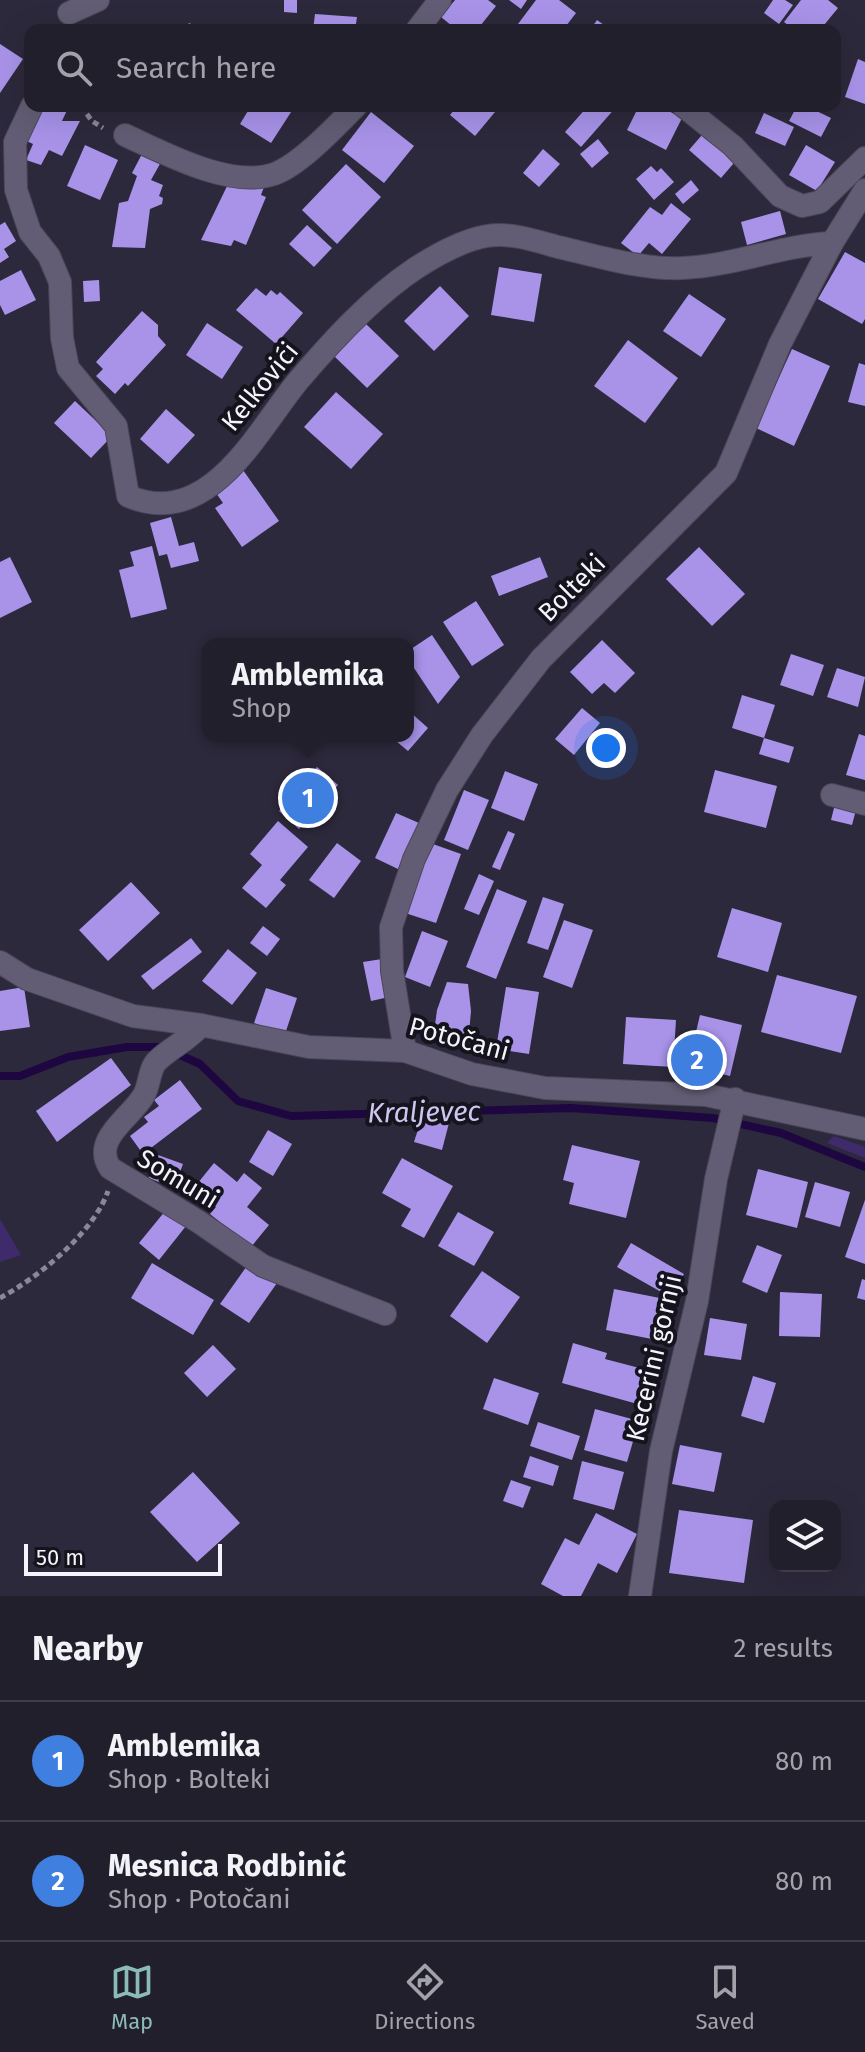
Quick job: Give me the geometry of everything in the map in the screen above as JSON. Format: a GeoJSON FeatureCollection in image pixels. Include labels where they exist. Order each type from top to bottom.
{"type":"FeatureCollection","features":[{"type":"Feature","properties":{"kind":"street"},"geometry":{"type":"LineString","coordinates":[[69,14],[98,0]]}},
{"type":"Feature","properties":{"kind":"street"},"geometry":{"type":"LineString","coordinates":[[422,24],[440,0]]}},
{"type":"Feature","properties":{"kind":"street","name":"Kelkovići"},"geometry":{"type":"LineString","coordinates":[[29,112],[15,142],[16,190],[30,232],[49,256],[60,282],[64,354],[78,383],[116,426],[128,496],[152,503],[184,500],[216,482],[253,441],[298,381],[374,303],[414,269],[467,242],[507,235],[666,268],[709,265],[806,244],[832,243]]}},
{"type":"Feature","properties":{"kind":"street"},"geometry":{"type":"LineString","coordinates":[[125,135],[201,169],[260,176],[286,167],[349,112]]}},
{"type":"Feature","properties":{"kind":"street"},"geometry":{"type":"LineString","coordinates":[[690,112],[733,146],[791,203],[812,206],[820,202],[865,158]]}},
{"type":"Feature","properties":{"kind":"street","name":"Bolteki"},"geometry":{"type":"LineString","coordinates":[[405,1051],[392,971],[391,927],[414,859],[447,790],[482,735],[541,659],[704,499],[726,473],[765,376],[832,243],[865,190]]}},
{"type":"Feature","properties":{"kind":"street"},"geometry":{"type":"LineString","coordinates":[[832,795],[865,804]]}},
{"type":"Feature","properties":{"kind":"street","name":"Potočani"},"geometry":{"type":"LineString","coordinates":[[0,962],[27,979],[133,1016],[201,1025],[309,1047],[405,1051],[440,1066],[545,1088],[695,1094],[731,1115],[865,1129]]}},
{"type":"Feature","properties":{"kind":"street","name":"Somuni"},"geometry":{"type":"LineString","coordinates":[[201,1025],[153,1066],[144,1096],[105,1147],[104,1159],[114,1173],[199,1222],[263,1266],[385,1314]]}},
{"type":"Feature","properties":{"kind":"street","name":"Kecerini gornji"},"geometry":{"type":"LineString","coordinates":[[640,1596],[661,1451],[697,1301],[716,1179],[731,1115]]}},
{"type":"Feature","properties":{"kind":"path"},"geometry":{"type":"LineString","coordinates":[[85,112],[92,121],[125,135]]}},
{"type":"Feature","properties":{"kind":"path"},"geometry":{"type":"LineString","coordinates":[[0,1298],[70,1246],[101,1212]]}},
{"type":"Feature","properties":{"kind":"shaded area"},"geometry":{"type":"Polygon","coordinates":[[[834,1136],[865,1147],[865,1158],[827,1143],[834,1136]]]}},
{"type":"Feature","properties":{"kind":"shaded area"},"geometry":{"type":"Polygon","coordinates":[[[0,1219],[21,1255],[0,1262],[0,1219]]]}},
{"type":"Feature","properties":{"kind":"building"},"geometry":{"type":"Polygon","coordinates":[[[284,0],[297,0],[297,13],[284,12],[284,0]]]}},
{"type":"Feature","properties":{"kind":"building"},"geometry":{"type":"Polygon","coordinates":[[[455,0],[488,0],[496,6],[482,24],[450,24],[441,17],[455,0]]]}},
{"type":"Feature","properties":{"kind":"building"},"geometry":{"type":"Polygon","coordinates":[[[509,0],[527,0],[521,9],[509,0]]]}},
{"type":"Feature","properties":{"kind":"building"},"geometry":{"type":"Polygon","coordinates":[[[536,0],[559,0],[576,13],[568,24],[518,24],[536,0]]]}},
{"type":"Feature","properties":{"kind":"building"},"geometry":{"type":"Polygon","coordinates":[[[773,0],[785,0],[793,5],[779,24],[764,13],[773,0]]]}},
{"type":"Feature","properties":{"kind":"building"},"geometry":{"type":"Polygon","coordinates":[[[801,0],[828,0],[838,8],[825,24],[784,22],[801,0]]]}},
{"type":"Feature","properties":{"kind":"building"},"geometry":{"type":"Polygon","coordinates":[[[315,14],[357,17],[356,24],[314,24],[315,14]]]}},
{"type":"Feature","properties":{"kind":"building"},"geometry":{"type":"Polygon","coordinates":[[[0,44],[23,59],[0,93],[0,44]]]}},
{"type":"Feature","properties":{"kind":"building"},"geometry":{"type":"Polygon","coordinates":[[[858,59],[865,62],[865,104],[845,97],[858,59]]]}},
{"type":"Feature","properties":{"kind":"building"},"geometry":{"type":"Polygon","coordinates":[[[39,112],[66,112],[62,121],[80,121],[62,156],[49,150],[41,165],[26,160],[33,144],[22,139],[39,112]]]}},
{"type":"Feature","properties":{"kind":"building"},"geometry":{"type":"Polygon","coordinates":[[[247,112],[291,112],[271,143],[240,124],[247,112]]]}},
{"type":"Feature","properties":{"kind":"building"},"geometry":{"type":"Polygon","coordinates":[[[371,112],[414,146],[384,183],[342,150],[371,112]]]}},
{"type":"Feature","properties":{"kind":"building"},"geometry":{"type":"Polygon","coordinates":[[[452,112],[495,112],[475,136],[450,115],[452,112]]]}},
{"type":"Feature","properties":{"kind":"building"},"geometry":{"type":"Polygon","coordinates":[[[583,112],[612,112],[581,147],[565,132],[583,112]]]}},
{"type":"Feature","properties":{"kind":"building"},"geometry":{"type":"Polygon","coordinates":[[[636,112],[670,112],[682,118],[666,150],[627,130],[636,112]]]}},
{"type":"Feature","properties":{"kind":"building"},"geometry":{"type":"Polygon","coordinates":[[[794,112],[818,112],[831,118],[821,137],[789,121],[794,112]]]}},
{"type":"Feature","properties":{"kind":"building"},"geometry":{"type":"Polygon","coordinates":[[[764,113],[794,127],[785,146],[755,133],[764,113]]]}},
{"type":"Feature","properties":{"kind":"building"},"geometry":{"type":"Polygon","coordinates":[[[708,128],[740,156],[721,178],[689,150],[708,128]]]}},
{"type":"Feature","properties":{"kind":"building"},"geometry":{"type":"Polygon","coordinates":[[[598,139],[609,153],[592,168],[580,154],[598,139]]]}},
{"type":"Feature","properties":{"kind":"building"},"geometry":{"type":"Polygon","coordinates":[[[85,145],[118,160],[100,200],[67,186],[85,145]]]}},
{"type":"Feature","properties":{"kind":"building"},"geometry":{"type":"Polygon","coordinates":[[[806,145],[835,162],[817,191],[789,175],[806,145]]]}},
{"type":"Feature","properties":{"kind":"building"},"geometry":{"type":"Polygon","coordinates":[[[543,149],[560,164],[539,187],[523,173],[543,149]]]}},
{"type":"Feature","properties":{"kind":"building"},"geometry":{"type":"Polygon","coordinates":[[[142,154],[161,162],[151,180],[163,185],[159,196],[163,198],[162,204],[150,209],[145,248],[112,247],[119,203],[128,201],[137,176],[132,173],[142,154]]]}},
{"type":"Feature","properties":{"kind":"building"},"geometry":{"type":"Polygon","coordinates":[[[346,164],[381,197],[337,244],[302,210],[346,164]]]}},
{"type":"Feature","properties":{"kind":"building"},"geometry":{"type":"Polygon","coordinates":[[[651,166],[657,172],[661,168],[674,182],[654,200],[636,179],[651,166]]]}},
{"type":"Feature","properties":{"kind":"building"},"geometry":{"type":"Polygon","coordinates":[[[691,180],[699,190],[683,204],[675,194],[691,180]]]}},
{"type":"Feature","properties":{"kind":"building"},"geometry":{"type":"Polygon","coordinates":[[[229,182],[264,187],[261,195],[266,197],[246,245],[234,240],[231,246],[201,240],[229,182]]]}},
{"type":"Feature","properties":{"kind":"building"},"geometry":{"type":"Polygon","coordinates":[[[671,203],[691,219],[662,254],[649,243],[638,256],[621,243],[650,207],[662,215],[671,203]]]}},
{"type":"Feature","properties":{"kind":"building"},"geometry":{"type":"Polygon","coordinates":[[[780,211],[786,234],[747,245],[741,222],[780,211]]]}},
{"type":"Feature","properties":{"kind":"building"},"geometry":{"type":"Polygon","coordinates":[[[5,222],[16,241],[4,249],[9,257],[0,263],[0,225],[5,222]]]}},
{"type":"Feature","properties":{"kind":"building"},"geometry":{"type":"Polygon","coordinates":[[[307,225],[332,248],[314,267],[289,244],[307,225]]]}},
{"type":"Feature","properties":{"kind":"building"},"geometry":{"type":"Polygon","coordinates":[[[845,252],[865,263],[865,319],[862,324],[818,299],[845,252]]]}},
{"type":"Feature","properties":{"kind":"building"},"geometry":{"type":"Polygon","coordinates":[[[499,267],[542,274],[534,322],[491,315],[499,267]]]}},
{"type":"Feature","properties":{"kind":"building"},"geometry":{"type":"Polygon","coordinates":[[[21,270],[36,300],[5,315],[0,305],[0,281],[21,270]]]}},
{"type":"Feature","properties":{"kind":"building"},"geometry":{"type":"Polygon","coordinates":[[[99,280],[100,301],[84,302],[83,281],[99,280]]]}},
{"type":"Feature","properties":{"kind":"building"},"geometry":{"type":"Polygon","coordinates":[[[440,286],[469,316],[434,351],[404,321],[440,286]]]}},
{"type":"Feature","properties":{"kind":"building"},"geometry":{"type":"Polygon","coordinates":[[[256,288],[266,296],[271,290],[277,295],[280,292],[303,313],[276,344],[236,310],[256,288]]]}},
{"type":"Feature","properties":{"kind":"building"},"geometry":{"type":"Polygon","coordinates":[[[689,294],[726,319],[701,357],[663,331],[689,294]]]}},
{"type":"Feature","properties":{"kind":"building"},"geometry":{"type":"Polygon","coordinates":[[[142,311],[158,325],[158,336],[166,345],[128,386],[125,383],[115,394],[96,376],[103,369],[96,362],[142,311]]]}},
{"type":"Feature","properties":{"kind":"building"},"geometry":{"type":"Polygon","coordinates":[[[207,323],[243,347],[222,379],[186,355],[207,323]]]}},
{"type":"Feature","properties":{"kind":"building"},"geometry":{"type":"Polygon","coordinates":[[[366,324],[399,356],[367,388],[334,356],[366,324]]]}},
{"type":"Feature","properties":{"kind":"building"},"geometry":{"type":"Polygon","coordinates":[[[628,340],[678,378],[645,423],[594,386],[628,340]]]}},
{"type":"Feature","properties":{"kind":"building"},"geometry":{"type":"Polygon","coordinates":[[[792,349],[830,366],[794,446],[756,428],[792,349]]]}},
{"type":"Feature","properties":{"kind":"building"},"geometry":{"type":"Polygon","coordinates":[[[859,363],[865,365],[865,406],[848,402],[859,363]]]}},
{"type":"Feature","properties":{"kind":"building"},"geometry":{"type":"Polygon","coordinates":[[[336,392],[383,434],[351,469],[304,427],[336,392]]]}},
{"type":"Feature","properties":{"kind":"building"},"geometry":{"type":"Polygon","coordinates":[[[75,401],[112,436],[91,458],[54,423],[75,401]]]}},
{"type":"Feature","properties":{"kind":"building"},"geometry":{"type":"Polygon","coordinates":[[[166,409],[195,435],[168,464],[140,439],[166,409]]]}},
{"type":"Feature","properties":{"kind":"building"},"geometry":{"type":"Polygon","coordinates":[[[243,470],[279,521],[242,547],[215,508],[223,503],[214,490],[243,470]]]}},
{"type":"Feature","properties":{"kind":"building"},"geometry":{"type":"Polygon","coordinates":[[[171,517],[179,546],[194,542],[199,561],[171,568],[167,554],[159,556],[150,523],[171,517]]]}},
{"type":"Feature","properties":{"kind":"building"},"geometry":{"type":"Polygon","coordinates":[[[152,546],[167,609],[131,618],[119,570],[134,566],[130,552],[152,546]]]}},
{"type":"Feature","properties":{"kind":"building"},"geometry":{"type":"Polygon","coordinates":[[[699,547],[745,594],[712,626],[666,579],[699,547]]]}},
{"type":"Feature","properties":{"kind":"building"},"geometry":{"type":"Polygon","coordinates":[[[10,557],[32,602],[0,618],[0,562],[10,557]]]}},
{"type":"Feature","properties":{"kind":"building"},"geometry":{"type":"Polygon","coordinates":[[[540,557],[548,577],[499,596],[491,576],[540,557]]]}},
{"type":"Feature","properties":{"kind":"building"},"geometry":{"type":"Polygon","coordinates":[[[476,601],[504,645],[472,666],[443,622],[476,601]]]}},
{"type":"Feature","properties":{"kind":"building"},"geometry":{"type":"Polygon","coordinates":[[[432,635],[460,677],[438,704],[414,668],[414,647],[432,635]]]}},
{"type":"Feature","properties":{"kind":"building"},"geometry":{"type":"Polygon","coordinates":[[[602,640],[635,673],[615,693],[604,683],[592,694],[570,672],[602,640]]]}},
{"type":"Feature","properties":{"kind":"building"},"geometry":{"type":"Polygon","coordinates":[[[791,654],[824,665],[813,696],[780,685],[791,654]]]}},
{"type":"Feature","properties":{"kind":"building"},"geometry":{"type":"Polygon","coordinates":[[[837,668],[865,677],[858,707],[827,697],[837,668]]]}},
{"type":"Feature","properties":{"kind":"building"},"geometry":{"type":"Polygon","coordinates":[[[742,695],[775,705],[764,738],[732,728],[742,695]]]}},
{"type":"Feature","properties":{"kind":"building"},"geometry":{"type":"Polygon","coordinates":[[[582,708],[600,723],[574,755],[555,739],[582,708]]]}},
{"type":"Feature","properties":{"kind":"building"},"geometry":{"type":"Polygon","coordinates":[[[414,716],[428,728],[408,751],[397,742],[414,742],[414,716]]]}},
{"type":"Feature","properties":{"kind":"building"},"geometry":{"type":"Polygon","coordinates":[[[859,734],[865,736],[865,780],[846,775],[859,734]]]}},
{"type":"Feature","properties":{"kind":"building"},"geometry":{"type":"Polygon","coordinates":[[[764,738],[794,747],[789,763],[759,754],[764,738]]]}},
{"type":"Feature","properties":{"kind":"building"},"geometry":{"type":"Polygon","coordinates":[[[317,767],[338,785],[299,829],[279,811],[317,767]]]}},
{"type":"Feature","properties":{"kind":"building"},"geometry":{"type":"Polygon","coordinates":[[[715,770],[777,786],[766,828],[704,812],[715,770]]]}},
{"type":"Feature","properties":{"kind":"building"},"geometry":{"type":"Polygon","coordinates":[[[505,771],[538,784],[524,821],[491,808],[505,771]]]}},
{"type":"Feature","properties":{"kind":"building"},"geometry":{"type":"Polygon","coordinates":[[[464,790],[489,800],[468,850],[444,840],[464,790]]]}},
{"type":"Feature","properties":{"kind":"building"},"geometry":{"type":"Polygon","coordinates":[[[835,804],[856,810],[852,825],[831,820],[835,804]]]}},
{"type":"Feature","properties":{"kind":"building"},"geometry":{"type":"Polygon","coordinates":[[[396,813],[419,823],[398,869],[375,858],[396,813]]]}},
{"type":"Feature","properties":{"kind":"building"},"geometry":{"type":"Polygon","coordinates":[[[278,821],[308,847],[280,880],[286,885],[266,908],[242,888],[262,865],[250,854],[278,821]]]}},
{"type":"Feature","properties":{"kind":"building"},"geometry":{"type":"Polygon","coordinates":[[[508,831],[515,834],[500,870],[492,867],[508,831]]]}},
{"type":"Feature","properties":{"kind":"building"},"geometry":{"type":"Polygon","coordinates":[[[337,843],[361,861],[334,898],[309,880],[337,843]]]}},
{"type":"Feature","properties":{"kind":"building"},"geometry":{"type":"Polygon","coordinates":[[[430,843],[461,854],[436,923],[405,913],[430,843]]]}},
{"type":"Feature","properties":{"kind":"building"},"geometry":{"type":"Polygon","coordinates":[[[479,874],[494,881],[479,915],[464,909],[479,874]]]}},
{"type":"Feature","properties":{"kind":"building"},"geometry":{"type":"Polygon","coordinates":[[[131,882],[160,913],[108,961],[79,930],[131,882]]]}},
{"type":"Feature","properties":{"kind":"building"},"geometry":{"type":"Polygon","coordinates":[[[497,889],[527,901],[496,979],[466,967],[497,889]]]}},
{"type":"Feature","properties":{"kind":"building"},"geometry":{"type":"Polygon","coordinates":[[[543,897],[564,904],[548,950],[527,943],[543,897]]]}},
{"type":"Feature","properties":{"kind":"building"},"geometry":{"type":"Polygon","coordinates":[[[732,908],[782,923],[768,972],[717,957],[732,908]]]}},
{"type":"Feature","properties":{"kind":"building"},"geometry":{"type":"Polygon","coordinates":[[[564,920],[593,930],[572,988],[543,977],[564,920]]]}},
{"type":"Feature","properties":{"kind":"building"},"geometry":{"type":"Polygon","coordinates":[[[263,926],[280,939],[267,956],[250,943],[263,926]]]}},
{"type":"Feature","properties":{"kind":"building"},"geometry":{"type":"Polygon","coordinates":[[[422,931],[448,941],[430,987],[405,977],[422,931]]]}},
{"type":"Feature","properties":{"kind":"building"},"geometry":{"type":"Polygon","coordinates":[[[191,938],[202,952],[153,990],[141,976],[191,938]]]}},
{"type":"Feature","properties":{"kind":"building"},"geometry":{"type":"Polygon","coordinates":[[[228,949],[257,973],[232,1005],[202,981],[228,949]]]}},
{"type":"Feature","properties":{"kind":"building"},"geometry":{"type":"Polygon","coordinates":[[[382,959],[389,997],[371,1001],[363,962],[382,959]]]}},
{"type":"Feature","properties":{"kind":"building"},"geometry":{"type":"Polygon","coordinates":[[[777,975],[857,996],[841,1053],[761,1032],[777,975]]]}},
{"type":"Feature","properties":{"kind":"building"},"geometry":{"type":"Polygon","coordinates":[[[447,982],[468,984],[471,1011],[468,1044],[433,1040],[437,1010],[447,982]]]}},
{"type":"Feature","properties":{"kind":"building"},"geometry":{"type":"Polygon","coordinates":[[[24,987],[30,1027],[0,1031],[0,991],[24,987]]]}},
{"type":"Feature","properties":{"kind":"building"},"geometry":{"type":"Polygon","coordinates":[[[506,987],[539,992],[529,1054],[496,1049],[506,987]]]}},
{"type":"Feature","properties":{"kind":"building"},"geometry":{"type":"Polygon","coordinates":[[[266,988],[297,998],[285,1034],[254,1023],[266,988]]]}},
{"type":"Feature","properties":{"kind":"building"},"geometry":{"type":"Polygon","coordinates":[[[700,1015],[742,1025],[730,1076],[688,1066],[700,1015]]]}},
{"type":"Feature","properties":{"kind":"building"},"geometry":{"type":"Polygon","coordinates":[[[626,1017],[676,1020],[673,1067],[623,1064],[626,1017]]]}},
{"type":"Feature","properties":{"kind":"building"},"geometry":{"type":"Polygon","coordinates":[[[111,1058],[131,1085],[57,1142],[36,1111],[111,1058]]]}},
{"type":"Feature","properties":{"kind":"building"},"geometry":{"type":"Polygon","coordinates":[[[180,1080],[202,1109],[143,1154],[130,1136],[148,1122],[144,1117],[159,1106],[154,1100],[180,1080]]]}},
{"type":"Feature","properties":{"kind":"building"},"geometry":{"type":"Polygon","coordinates":[[[450,1119],[442,1150],[414,1142],[421,1120],[450,1119]]]}},
{"type":"Feature","properties":{"kind":"building"},"geometry":{"type":"Polygon","coordinates":[[[268,1130],[292,1144],[273,1176],[249,1162],[268,1130]]]}},
{"type":"Feature","properties":{"kind":"building"},"geometry":{"type":"Polygon","coordinates":[[[572,1145],[640,1161],[626,1218],[569,1204],[574,1183],[563,1180],[572,1145]]]}},
{"type":"Feature","properties":{"kind":"building"},"geometry":{"type":"Polygon","coordinates":[[[158,1155],[183,1164],[174,1188],[149,1178],[158,1155]]]}},
{"type":"Feature","properties":{"kind":"building"},"geometry":{"type":"Polygon","coordinates":[[[402,1158],[453,1186],[424,1238],[401,1226],[411,1209],[382,1193],[402,1158]]]}},
{"type":"Feature","properties":{"kind":"building"},"geometry":{"type":"Polygon","coordinates":[[[214,1163],[237,1182],[244,1173],[262,1188],[247,1207],[269,1225],[251,1247],[210,1214],[216,1207],[193,1189],[214,1163]]]}},
{"type":"Feature","properties":{"kind":"building"},"geometry":{"type":"Polygon","coordinates":[[[758,1169],[808,1182],[797,1228],[746,1215],[758,1169]]]}},
{"type":"Feature","properties":{"kind":"building"},"geometry":{"type":"Polygon","coordinates":[[[815,1182],[850,1192],[840,1227],[805,1217],[815,1182]]]}},
{"type":"Feature","properties":{"kind":"building"},"geometry":{"type":"Polygon","coordinates":[[[865,1200],[865,1264],[845,1257],[865,1200]]]}},
{"type":"Feature","properties":{"kind":"building"},"geometry":{"type":"Polygon","coordinates":[[[166,1210],[186,1226],[159,1260],[139,1243],[166,1210]]]}},
{"type":"Feature","properties":{"kind":"building"},"geometry":{"type":"Polygon","coordinates":[[[458,1212],[494,1232],[474,1266],[438,1246],[458,1212]]]}},
{"type":"Feature","properties":{"kind":"building"},"geometry":{"type":"Polygon","coordinates":[[[631,1243],[684,1274],[670,1297],[617,1267],[631,1243]]]}},
{"type":"Feature","properties":{"kind":"building"},"geometry":{"type":"Polygon","coordinates":[[[757,1245],[782,1255],[767,1293],[742,1282],[757,1245]]]}},
{"type":"Feature","properties":{"kind":"building"},"geometry":{"type":"Polygon","coordinates":[[[152,1263],[214,1300],[193,1335],[131,1298],[152,1263]]]}},
{"type":"Feature","properties":{"kind":"building"},"geometry":{"type":"Polygon","coordinates":[[[249,1263],[277,1283],[249,1323],[220,1304],[249,1263]]]}},
{"type":"Feature","properties":{"kind":"building"},"geometry":{"type":"Polygon","coordinates":[[[482,1271],[520,1297],[487,1343],[450,1316],[482,1271]]]}},
{"type":"Feature","properties":{"kind":"building"},"geometry":{"type":"Polygon","coordinates":[[[862,1279],[865,1280],[865,1300],[857,1298],[862,1279]]]}},
{"type":"Feature","properties":{"kind":"building"},"geometry":{"type":"Polygon","coordinates":[[[614,1289],[670,1300],[662,1341],[606,1330],[614,1289]]]}},
{"type":"Feature","properties":{"kind":"building"},"geometry":{"type":"Polygon","coordinates":[[[780,1292],[822,1294],[820,1337],[779,1336],[780,1292]]]}},
{"type":"Feature","properties":{"kind":"building"},"geometry":{"type":"Polygon","coordinates":[[[710,1318],[747,1324],[741,1360],[704,1355],[710,1318]]]}},
{"type":"Feature","properties":{"kind":"building"},"geometry":{"type":"Polygon","coordinates":[[[573,1343],[607,1353],[605,1359],[651,1371],[641,1405],[562,1383],[573,1343]]]}},
{"type":"Feature","properties":{"kind":"building"},"geometry":{"type":"Polygon","coordinates":[[[213,1345],[236,1369],[207,1397],[184,1373],[213,1345]]]}},
{"type":"Feature","properties":{"kind":"building"},"geometry":{"type":"Polygon","coordinates":[[[753,1376],[776,1383],[764,1423],[741,1416],[753,1376]]]}},
{"type":"Feature","properties":{"kind":"building"},"geometry":{"type":"Polygon","coordinates":[[[494,1378],[539,1393],[528,1425],[483,1409],[494,1378]]]}},
{"type":"Feature","properties":{"kind":"building"},"geometry":{"type":"Polygon","coordinates":[[[595,1409],[639,1421],[627,1462],[584,1450],[595,1409]]]}},
{"type":"Feature","properties":{"kind":"building"},"geometry":{"type":"Polygon","coordinates":[[[538,1422],[580,1436],[572,1460],[530,1446],[538,1422]]]}},
{"type":"Feature","properties":{"kind":"building"},"geometry":{"type":"Polygon","coordinates":[[[680,1445],[722,1453],[714,1492],[672,1484],[680,1445]]]}},
{"type":"Feature","properties":{"kind":"building"},"geometry":{"type":"Polygon","coordinates":[[[530,1456],[559,1466],[553,1486],[523,1477],[530,1456]]]}},
{"type":"Feature","properties":{"kind":"building"},"geometry":{"type":"Polygon","coordinates":[[[582,1461],[624,1472],[614,1510],[573,1499],[582,1461]]]}},
{"type":"Feature","properties":{"kind":"building"},"geometry":{"type":"Polygon","coordinates":[[[193,1472],[240,1523],[197,1562],[150,1512],[193,1472]]]}},
{"type":"Feature","properties":{"kind":"building"},"geometry":{"type":"Polygon","coordinates":[[[511,1480],[531,1487],[523,1508],[503,1501],[511,1480]]]}},
{"type":"Feature","properties":{"kind":"building"},"geometry":{"type":"Polygon","coordinates":[[[679,1510],[753,1520],[744,1583],[669,1573],[679,1510]]]}},
{"type":"Feature","properties":{"kind":"building"},"geometry":{"type":"Polygon","coordinates":[[[596,1513],[637,1534],[617,1573],[598,1563],[581,1596],[563,1596],[541,1584],[565,1538],[579,1545],[596,1513]]]}},
{"type":"Feature","properties":{"kind":"waterway","name":"Kraljevec"},"geometry":{"type":"LineString","coordinates":[[0,1076],[20,1076],[68,1057],[127,1047],[162,1047],[200,1064],[238,1101],[291,1116],[571,1108],[713,1118],[781,1133],[865,1167]]}},
{"type":"Feature","properties":{"kind":"place","name":"Amblemika"},"geometry":{"type":"Point","coordinates":[308,798]}},
{"type":"Feature","properties":{"kind":"place","name":"Mesnica Rodbinić"},"geometry":{"type":"Point","coordinates":[697,1060]}}]}
